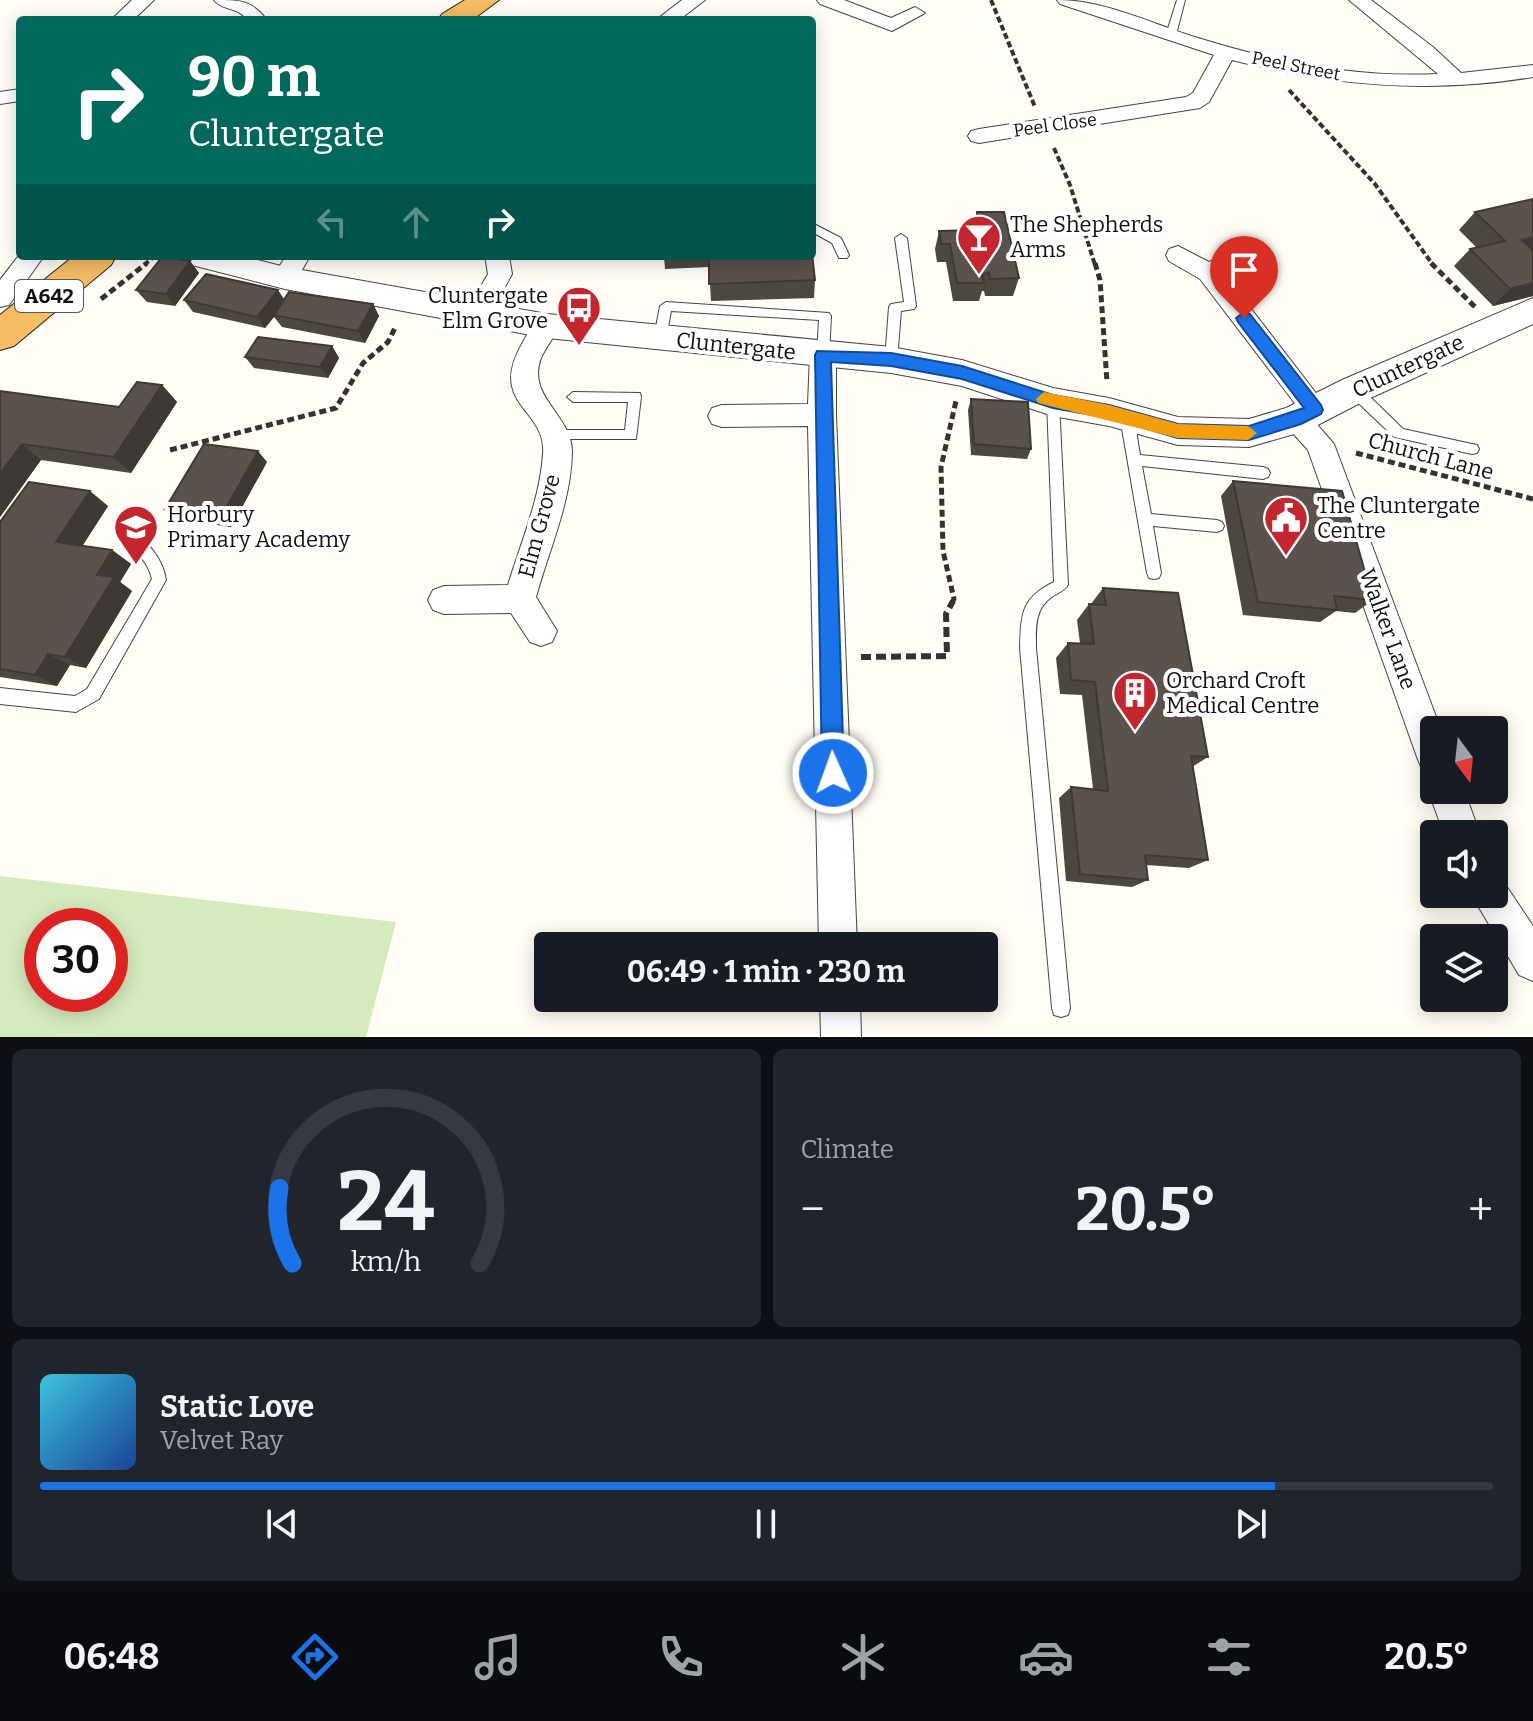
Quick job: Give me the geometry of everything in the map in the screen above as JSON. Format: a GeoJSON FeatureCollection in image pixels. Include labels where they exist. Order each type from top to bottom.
{"type":"FeatureCollection","features":[{"type":"Feature","properties":{"kind":"highway"},"geometry":{"type":"LineString","coordinates":[[459,16],[485,0]]}},
{"type":"Feature","properties":{"kind":"highway","name":"A642"},"geometry":{"type":"LineString","coordinates":[[0,336],[93,260]]}},
{"type":"Feature","properties":{"kind":"street"},"geometry":{"type":"LineString","coordinates":[[126,16],[144,0]]}},
{"type":"Feature","properties":{"kind":"street"},"geometry":{"type":"LineString","coordinates":[[224,0],[249,8],[254,16]]}},
{"type":"Feature","properties":{"kind":"street"},"geometry":{"type":"LineString","coordinates":[[672,16],[695,0]]}},
{"type":"Feature","properties":{"kind":"street"},"geometry":{"type":"LineString","coordinates":[[827,0],[892,25],[915,13]]}},
{"type":"Feature","properties":{"kind":"street","name":"Peel Street"},"geometry":{"type":"LineString","coordinates":[[1067,0],[1171,35],[1327,75],[1404,80],[1532,73]]}},
{"type":"Feature","properties":{"kind":"street"},"geometry":{"type":"LineString","coordinates":[[1359,0],[1426,51],[1454,78]]}},
{"type":"Feature","properties":{"kind":"street","name":"Peel Close"},"geometry":{"type":"LineString","coordinates":[[979,136],[1192,103],[1201,97],[1227,51]]}},
{"type":"Feature","properties":{"kind":"street","name":"Peel Close"},"geometry":{"type":"LineString","coordinates":[[1116,95],[1131,114]]}},
{"type":"Feature","properties":{"kind":"street"},"geometry":{"type":"LineString","coordinates":[[1178,255],[1209,273],[1229,262],[1263,259]]}},
{"type":"Feature","properties":{"kind":"street"},"geometry":{"type":"LineString","coordinates":[[0,298],[29,260]]}},
{"type":"Feature","properties":{"kind":"street","name":"Cluntergate"},"geometry":{"type":"LineString","coordinates":[[232,260],[291,267],[410,301],[547,326],[891,360],[962,373],[1053,402],[1178,431],[1249,433],[1305,415],[1533,310]]}},
{"type":"Feature","properties":{"kind":"street"},"geometry":{"type":"LineString","coordinates":[[479,312],[500,274],[498,260]]}},
{"type":"Feature","properties":{"kind":"street","name":"Walker Lane"},"geometry":{"type":"LineString","coordinates":[[1209,273],[1305,415],[1320,444],[1420,719]]}},
{"type":"Feature","properties":{"kind":"street"},"geometry":{"type":"LineString","coordinates":[[547,326],[526,362],[523,386],[534,408],[549,420],[554,435]]}},
{"type":"Feature","properties":{"kind":"street"},"geometry":{"type":"LineString","coordinates":[[823,355],[822,415],[838,932]]}},
{"type":"Feature","properties":{"kind":"street"},"geometry":{"type":"LineString","coordinates":[[722,416],[822,415]]}},
{"type":"Feature","properties":{"kind":"street","name":"Elm Grove"},"geometry":{"type":"LineString","coordinates":[[519,599],[554,483],[558,446],[554,435]]}},
{"type":"Feature","properties":{"kind":"street","name":"Elm Grove"},"geometry":{"type":"LineString","coordinates":[[444,600],[519,599]]}},
{"type":"Feature","properties":{"kind":"street","name":"Elm Grove"},"geometry":{"type":"LineString","coordinates":[[519,599],[541,631]]}},
{"type":"Feature","properties":{"kind":"street"},"geometry":{"type":"LineString","coordinates":[[1499,908],[1533,961]]}},
{"type":"Feature","properties":{"kind":"street"},"geometry":{"type":"LineString","coordinates":[[840,1012],[841,1037]]}},
{"type":"Feature","properties":{"kind":"lane"},"geometry":{"type":"LineString","coordinates":[[1171,35],[1181,0]]}},
{"type":"Feature","properties":{"kind":"lane"},"geometry":{"type":"LineString","coordinates":[[816,229],[837,241],[843,255]]}},
{"type":"Feature","properties":{"kind":"lane"},"geometry":{"type":"LineString","coordinates":[[891,360],[895,307],[910,306],[901,238]]}},
{"type":"Feature","properties":{"kind":"lane"},"geometry":{"type":"LineString","coordinates":[[1354,390],[1399,433],[1472,449]]}},
{"type":"Feature","properties":{"kind":"lane"},"geometry":{"type":"LineString","coordinates":[[554,435],[631,435],[635,397],[573,397]]}},
{"type":"Feature","properties":{"kind":"lane"},"geometry":{"type":"LineString","coordinates":[[1053,402],[1061,585],[1039,595],[1030,608],[1028,648],[1061,1008]]}},
{"type":"Feature","properties":{"kind":"lane"},"geometry":{"type":"LineString","coordinates":[[1127,417],[1154,573]]}},
{"type":"Feature","properties":{"kind":"lane"},"geometry":{"type":"LineString","coordinates":[[1135,460],[1263,473]]}},
{"type":"Feature","properties":{"kind":"lane"},"geometry":{"type":"LineString","coordinates":[[1145,519],[1217,526]]}},
{"type":"Feature","properties":{"kind":"lane"},"geometry":{"type":"LineString","coordinates":[[0,696],[76,704],[93,694],[159,580],[160,572],[137,543],[125,534]]}},
{"type":"Feature","properties":{"kind":"path"},"geometry":{"type":"LineString","coordinates":[[991,0],[1043,127],[1058,155],[1100,280],[1106,377]]}},
{"type":"Feature","properties":{"kind":"path"},"geometry":{"type":"LineString","coordinates":[[1279,64],[1275,74],[1375,184],[1433,265],[1495,326]]}},
{"type":"Feature","properties":{"kind":"path"},"geometry":{"type":"LineString","coordinates":[[170,450],[336,408],[363,363],[388,342],[410,301]]}},
{"type":"Feature","properties":{"kind":"path"},"geometry":{"type":"LineString","coordinates":[[829,657],[947,656],[946,614],[954,599],[943,551],[941,467],[962,373]]}},
{"type":"Feature","properties":{"kind":"path","name":"Church Lane"},"geometry":{"type":"LineString","coordinates":[[1320,444],[1533,499]]}},
{"type":"Feature","properties":{"kind":"green space"},"geometry":{"type":"Polygon","coordinates":[[[0,876],[396,922],[366,1037],[0,1037],[0,876]]]}},
{"type":"Feature","properties":{"kind":"building"},"geometry":{"type":"Polygon","coordinates":[[[1533,199],[1533,237],[1522,240],[1533,250],[1533,283],[1510,289],[1470,249],[1505,241],[1475,212],[1533,199]]]}},
{"type":"Feature","properties":{"kind":"building"},"geometry":{"type":"Polygon","coordinates":[[[977,212],[1004,212],[1019,278],[990,279],[989,273],[982,274],[984,283],[957,283],[950,244],[941,244],[939,231],[980,230],[977,212]]]}},
{"type":"Feature","properties":{"kind":"building"},"geometry":{"type":"Polygon","coordinates":[[[160,260],[190,261],[166,294],[136,290],[160,260]]]}},
{"type":"Feature","properties":{"kind":"building"},"geometry":{"type":"Polygon","coordinates":[[[709,260],[813,260],[815,280],[709,284],[709,260]]]}},
{"type":"Feature","properties":{"kind":"building"},"geometry":{"type":"Polygon","coordinates":[[[206,274],[278,290],[257,317],[184,300],[206,274]]]}},
{"type":"Feature","properties":{"kind":"building"},"geometry":{"type":"Polygon","coordinates":[[[289,292],[373,304],[358,331],[274,315],[289,292]]]}},
{"type":"Feature","properties":{"kind":"building"},"geometry":{"type":"Polygon","coordinates":[[[258,337],[332,346],[320,367],[245,357],[258,337]]]}},
{"type":"Feature","properties":{"kind":"building"},"geometry":{"type":"Polygon","coordinates":[[[137,382],[162,385],[114,457],[22,444],[0,474],[0,391],[119,407],[137,382]]]}},
{"type":"Feature","properties":{"kind":"building"},"geometry":{"type":"Polygon","coordinates":[[[971,399],[1028,402],[1031,449],[974,444],[971,399]]]}},
{"type":"Feature","properties":{"kind":"building"},"geometry":{"type":"Polygon","coordinates":[[[204,444],[258,451],[221,517],[165,509],[204,444]]]}},
{"type":"Feature","properties":{"kind":"building","name":"The Cluntergate Centre"},"geometry":{"type":"Polygon","coordinates":[[[1233,481],[1342,491],[1373,600],[1334,596],[1337,610],[1258,602],[1233,481]]]}},
{"type":"Feature","properties":{"kind":"building"},"geometry":{"type":"Polygon","coordinates":[[[29,482],[90,491],[56,542],[112,550],[97,575],[114,577],[65,657],[48,654],[35,675],[0,669],[0,522],[29,482]]]}},
{"type":"Feature","properties":{"kind":"building","name":"Orchard Croft Medical Centre"},"geometry":{"type":"Polygon","coordinates":[[[1103,588],[1178,593],[1208,757],[1191,756],[1208,860],[1145,855],[1148,880],[1080,874],[1071,787],[1108,791],[1095,682],[1071,680],[1068,643],[1094,644],[1089,604],[1106,605],[1103,588]]]}},
{"type":"Feature","properties":{"kind":"slow traffic"},"geometry":{"type":"LineString","coordinates":[[1044,399],[1109,412],[1178,431],[1248,433]]}},
{"type":"Feature","properties":{"kind":"place","name":"The Shepherds Arms"},"geometry":{"type":"Point","coordinates":[979,276]}},
{"type":"Feature","properties":{"kind":"place","name":"Cluntergate Elm Grove"},"geometry":{"type":"Point","coordinates":[579,347]}},
{"type":"Feature","properties":{"kind":"place","name":"The Cluntergate Centre"},"geometry":{"type":"Point","coordinates":[1286,557]}},
{"type":"Feature","properties":{"kind":"place","name":"Horbury Primary Academy"},"geometry":{"type":"Point","coordinates":[136,566]}},
{"type":"Feature","properties":{"kind":"place","name":"Orchard Croft Medical Centre"},"geometry":{"type":"Point","coordinates":[1135,732]}},
{"type":"Feature","properties":{"kind":"route"},"geometry":{"type":"LineString","coordinates":[[833,773],[822,415],[823,355],[891,360],[962,373],[1053,402],[1109,412],[1178,431],[1249,433],[1295,420],[1315,410],[1244,318]]}}]}
